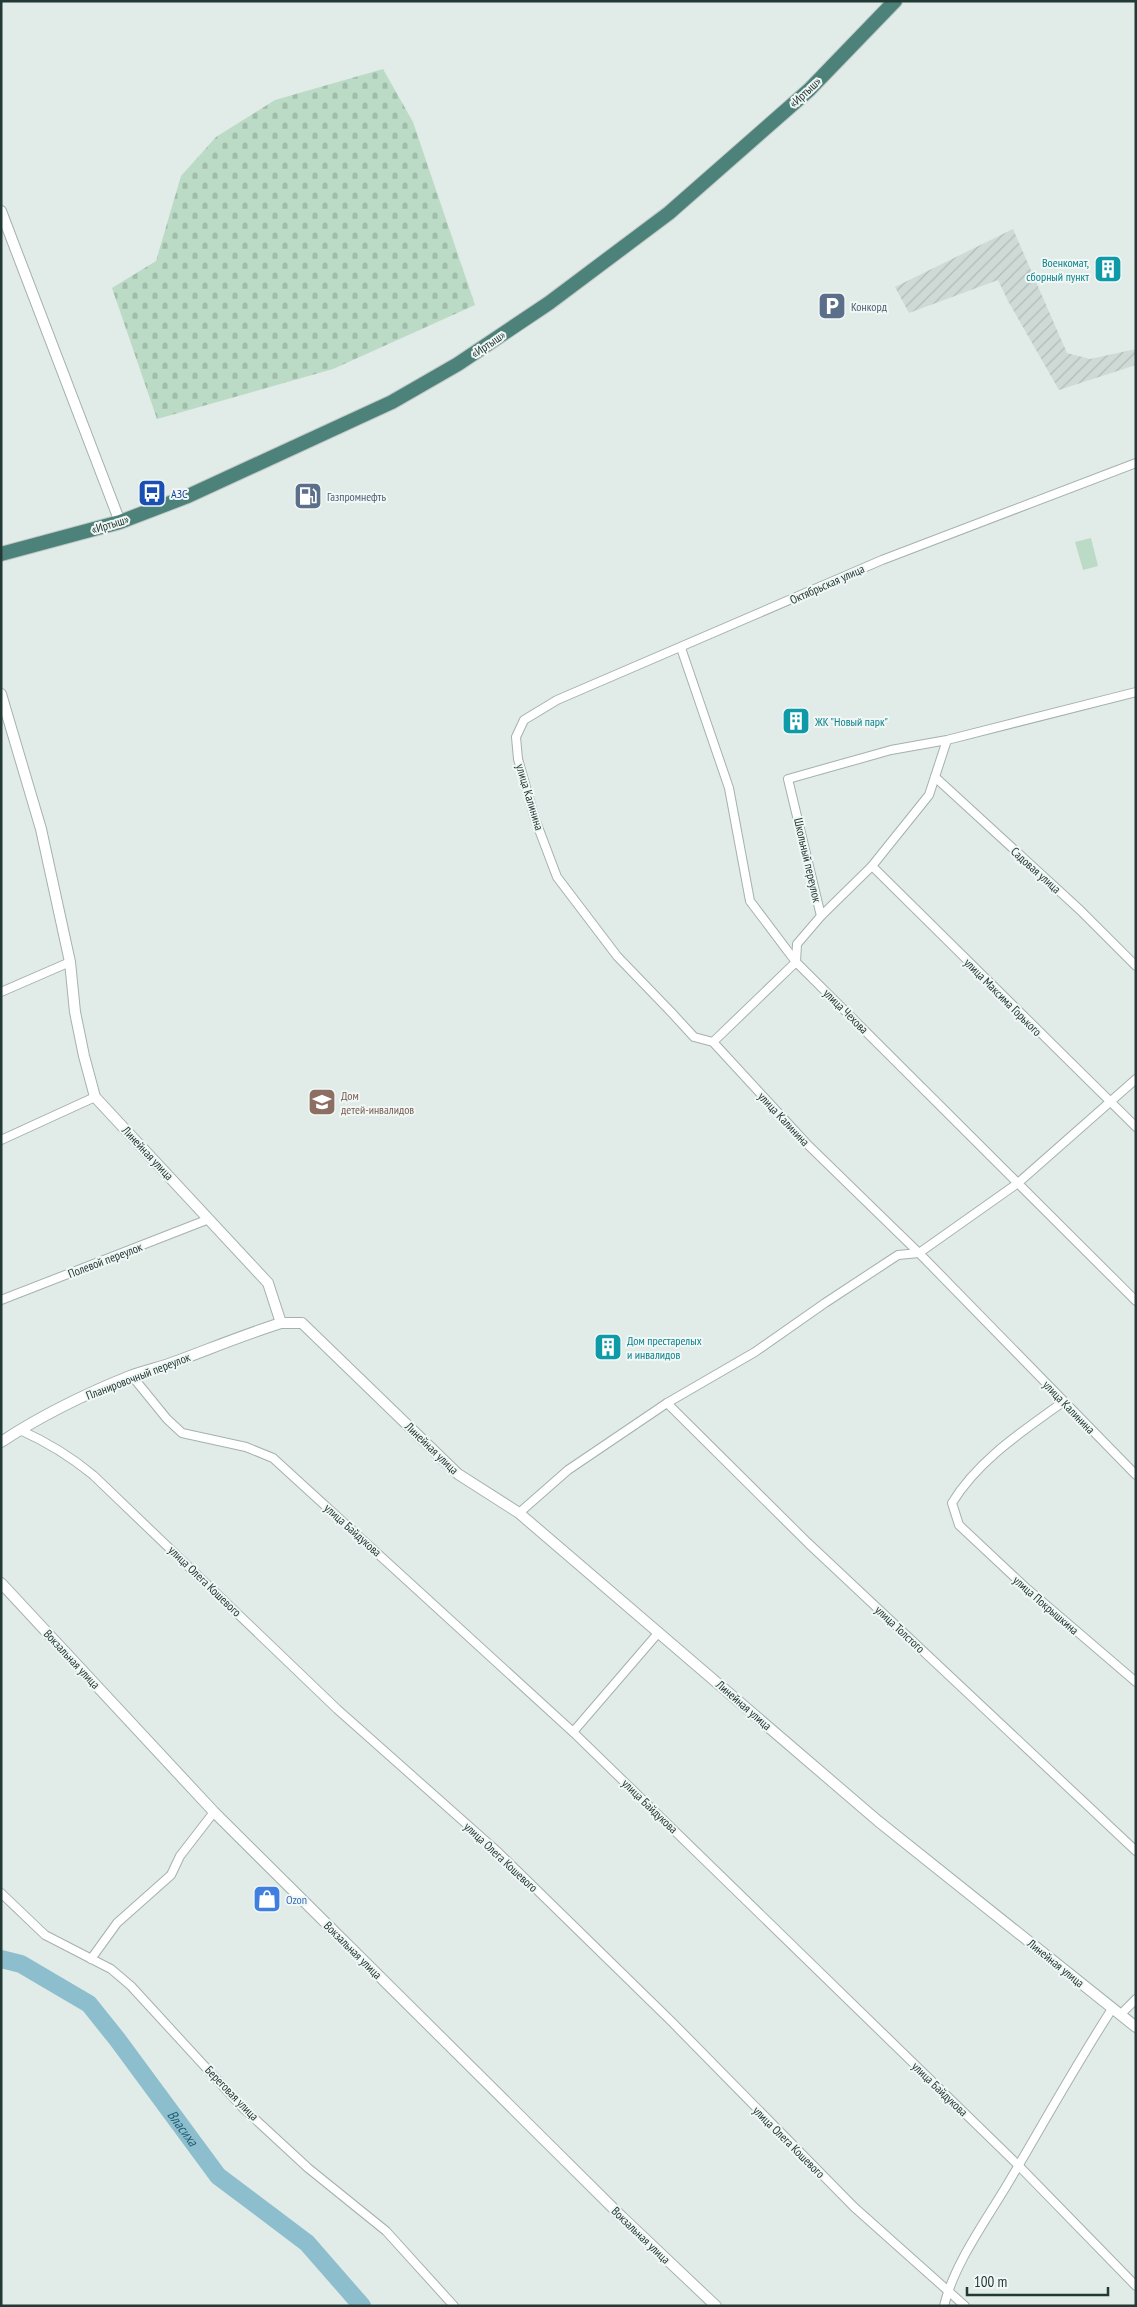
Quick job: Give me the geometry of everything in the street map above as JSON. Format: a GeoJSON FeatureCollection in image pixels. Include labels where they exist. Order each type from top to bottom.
{"type":"FeatureCollection","features":[{"type":"Feature","properties":{"kind":"highway","name":"«Иртыш»"},"geometry":{"type":"LineString","coordinates":[[1,554],[120,522],[188,496],[392,402],[458,364],[549,303],[669,213],[809,90],[895,1]]}},
{"type":"Feature","properties":{"kind":"street"},"geometry":{"type":"LineString","coordinates":[[1,211],[120,522]]}},
{"type":"Feature","properties":{"kind":"street","name":"Октябрьская улица"},"geometry":{"type":"LineString","coordinates":[[524,720],[557,700],[916,546],[1136,463]]}},
{"type":"Feature","properties":{"kind":"street","name":"улица Чехова"},"geometry":{"type":"LineString","coordinates":[[681,648],[729,788],[750,901],[796,962],[1136,1301]]}},
{"type":"Feature","properties":{"kind":"street","name":"Школьный переулок"},"geometry":{"type":"LineString","coordinates":[[821,916],[788,779],[891,750],[947,740],[1136,692]]}},
{"type":"Feature","properties":{"kind":"street","name":"Линейная улица"},"geometry":{"type":"LineString","coordinates":[[1,694],[41,829],[70,962],[75,1012],[95,1097],[268,1283],[281,1323],[302,1323],[458,1474],[519,1513],[878,1821],[1136,2027]]}},
{"type":"Feature","properties":{"kind":"street","name":"улица Калинина"},"geometry":{"type":"LineString","coordinates":[[524,720],[516,737],[518,759],[535,819],[557,877],[617,956],[694,1037],[713,1042],[806,1143],[919,1253],[1136,1475]]}},
{"type":"Feature","properties":{"kind":"street","name":"Школьный переулок"},"geometry":{"type":"LineString","coordinates":[[821,916],[872,866],[929,795],[947,740]]}},
{"type":"Feature","properties":{"kind":"street","name":"Садовая улица"},"geometry":{"type":"LineString","coordinates":[[935,777],[1080,910],[1136,966]]}},
{"type":"Feature","properties":{"kind":"street","name":"улица Максима Горького"},"geometry":{"type":"LineString","coordinates":[[872,866],[1136,1127]]}},
{"type":"Feature","properties":{"kind":"street"},"geometry":{"type":"LineString","coordinates":[[713,1042],[796,962],[797,944],[821,916]]}},
{"type":"Feature","properties":{"kind":"street"},"geometry":{"type":"LineString","coordinates":[[1,992],[70,962]]}},
{"type":"Feature","properties":{"kind":"street"},"geometry":{"type":"LineString","coordinates":[[519,1513],[568,1470],[667,1404],[755,1352],[898,1255],[919,1253],[1018,1183],[1136,1079]]}},
{"type":"Feature","properties":{"kind":"street"},"geometry":{"type":"LineString","coordinates":[[1,1140],[95,1097]]}},
{"type":"Feature","properties":{"kind":"street","name":"Полевой переулок"},"geometry":{"type":"LineString","coordinates":[[1,1300],[210,1219]]}},
{"type":"Feature","properties":{"kind":"street","name":"Планировочный переулок"},"geometry":{"type":"LineString","coordinates":[[1,1442],[73,1401],[132,1376],[156,1369],[256,1330],[281,1323]]}},
{"type":"Feature","properties":{"kind":"street","name":"улица Байдукова"},"geometry":{"type":"LineString","coordinates":[[132,1376],[167,1419],[182,1432],[246,1447],[273,1458],[573,1732],[1018,2165],[1136,2286]]}},
{"type":"Feature","properties":{"kind":"street","name":"улица Покрышкина"},"geometry":{"type":"LineString","coordinates":[[1063,1402],[999,1450],[961,1487],[952,1503],[959,1525],[1024,1586],[1136,1682]]}},
{"type":"Feature","properties":{"kind":"street","name":"улица Толстого"},"geometry":{"type":"LineString","coordinates":[[667,1404],[808,1543],[1136,1851]]}},
{"type":"Feature","properties":{"kind":"street","name":"улица Олега Кошевого"},"geometry":{"type":"LineString","coordinates":[[20,1430],[49,1443],[75,1459],[93,1475],[337,1709],[498,1852],[672,2022],[854,2207],[965,2306]]}},
{"type":"Feature","properties":{"kind":"street","name":"Вокзальная улица"},"geometry":{"type":"LineString","coordinates":[[1,1583],[214,1812],[622,2217],[716,2306]]}},
{"type":"Feature","properties":{"kind":"street"},"geometry":{"type":"LineString","coordinates":[[573,1732],[659,1632]]}},
{"type":"Feature","properties":{"kind":"street"},"geometry":{"type":"LineString","coordinates":[[91,1959],[117,1923],[171,1875],[180,1856],[214,1812]]}},
{"type":"Feature","properties":{"kind":"street","name":"Береговая улица"},"geometry":{"type":"LineString","coordinates":[[1,1894],[45,1935],[111,1969],[131,1986],[243,2108],[308,2168],[386,2231],[454,2306]]}},
{"type":"Feature","properties":{"kind":"street"},"geometry":{"type":"LineString","coordinates":[[944,2306],[948,2290],[1075,2066],[1116,2012],[1136,1999]]}},
{"type":"Feature","properties":{"kind":"shaded area"},"geometry":{"type":"Polygon","coordinates":[[[1013,229],[1067,353],[1090,359],[1136,349],[1136,365],[1059,390],[998,280],[909,313],[895,287],[1013,229]]]}},
{"type":"Feature","properties":{"kind":"green space"},"geometry":{"type":"Polygon","coordinates":[[[383,69],[413,122],[475,305],[333,369],[157,419],[112,288],[156,261],[181,176],[216,137],[275,100],[383,69]]]}},
{"type":"Feature","properties":{"kind":"green space"},"geometry":{"type":"Polygon","coordinates":[[[1091,538],[1098,566],[1083,570],[1075,542],[1091,538]]]}},
{"type":"Feature","properties":{"kind":"waterway","name":"Власиха"},"geometry":{"type":"LineString","coordinates":[[1,1959],[21,1964],[89,2004],[218,2176],[307,2243],[362,2306]]}},
{"type":"Feature","properties":{"kind":"place","name":"Военкомат, сборный пункт"},"geometry":{"type":"Point","coordinates":[1108,269]}},
{"type":"Feature","properties":{"kind":"place","name":"Конкорд"},"geometry":{"type":"Point","coordinates":[832,306]}},
{"type":"Feature","properties":{"kind":"place","name":"АЗС"},"geometry":{"type":"Point","coordinates":[152,493]}},
{"type":"Feature","properties":{"kind":"place","name":"Газпромнефть"},"geometry":{"type":"Point","coordinates":[308,496]}},
{"type":"Feature","properties":{"kind":"place","name":"ЖК \"Новый парк\""},"geometry":{"type":"Point","coordinates":[796,721]}},
{"type":"Feature","properties":{"kind":"place","name":"Дом детей-инвалидов"},"geometry":{"type":"Point","coordinates":[322,1102]}},
{"type":"Feature","properties":{"kind":"place","name":"Дом престарелых и инвалидов"},"geometry":{"type":"Point","coordinates":[608,1347]}},
{"type":"Feature","properties":{"kind":"place","name":"Ozon"},"geometry":{"type":"Point","coordinates":[267,1899]}}]}
